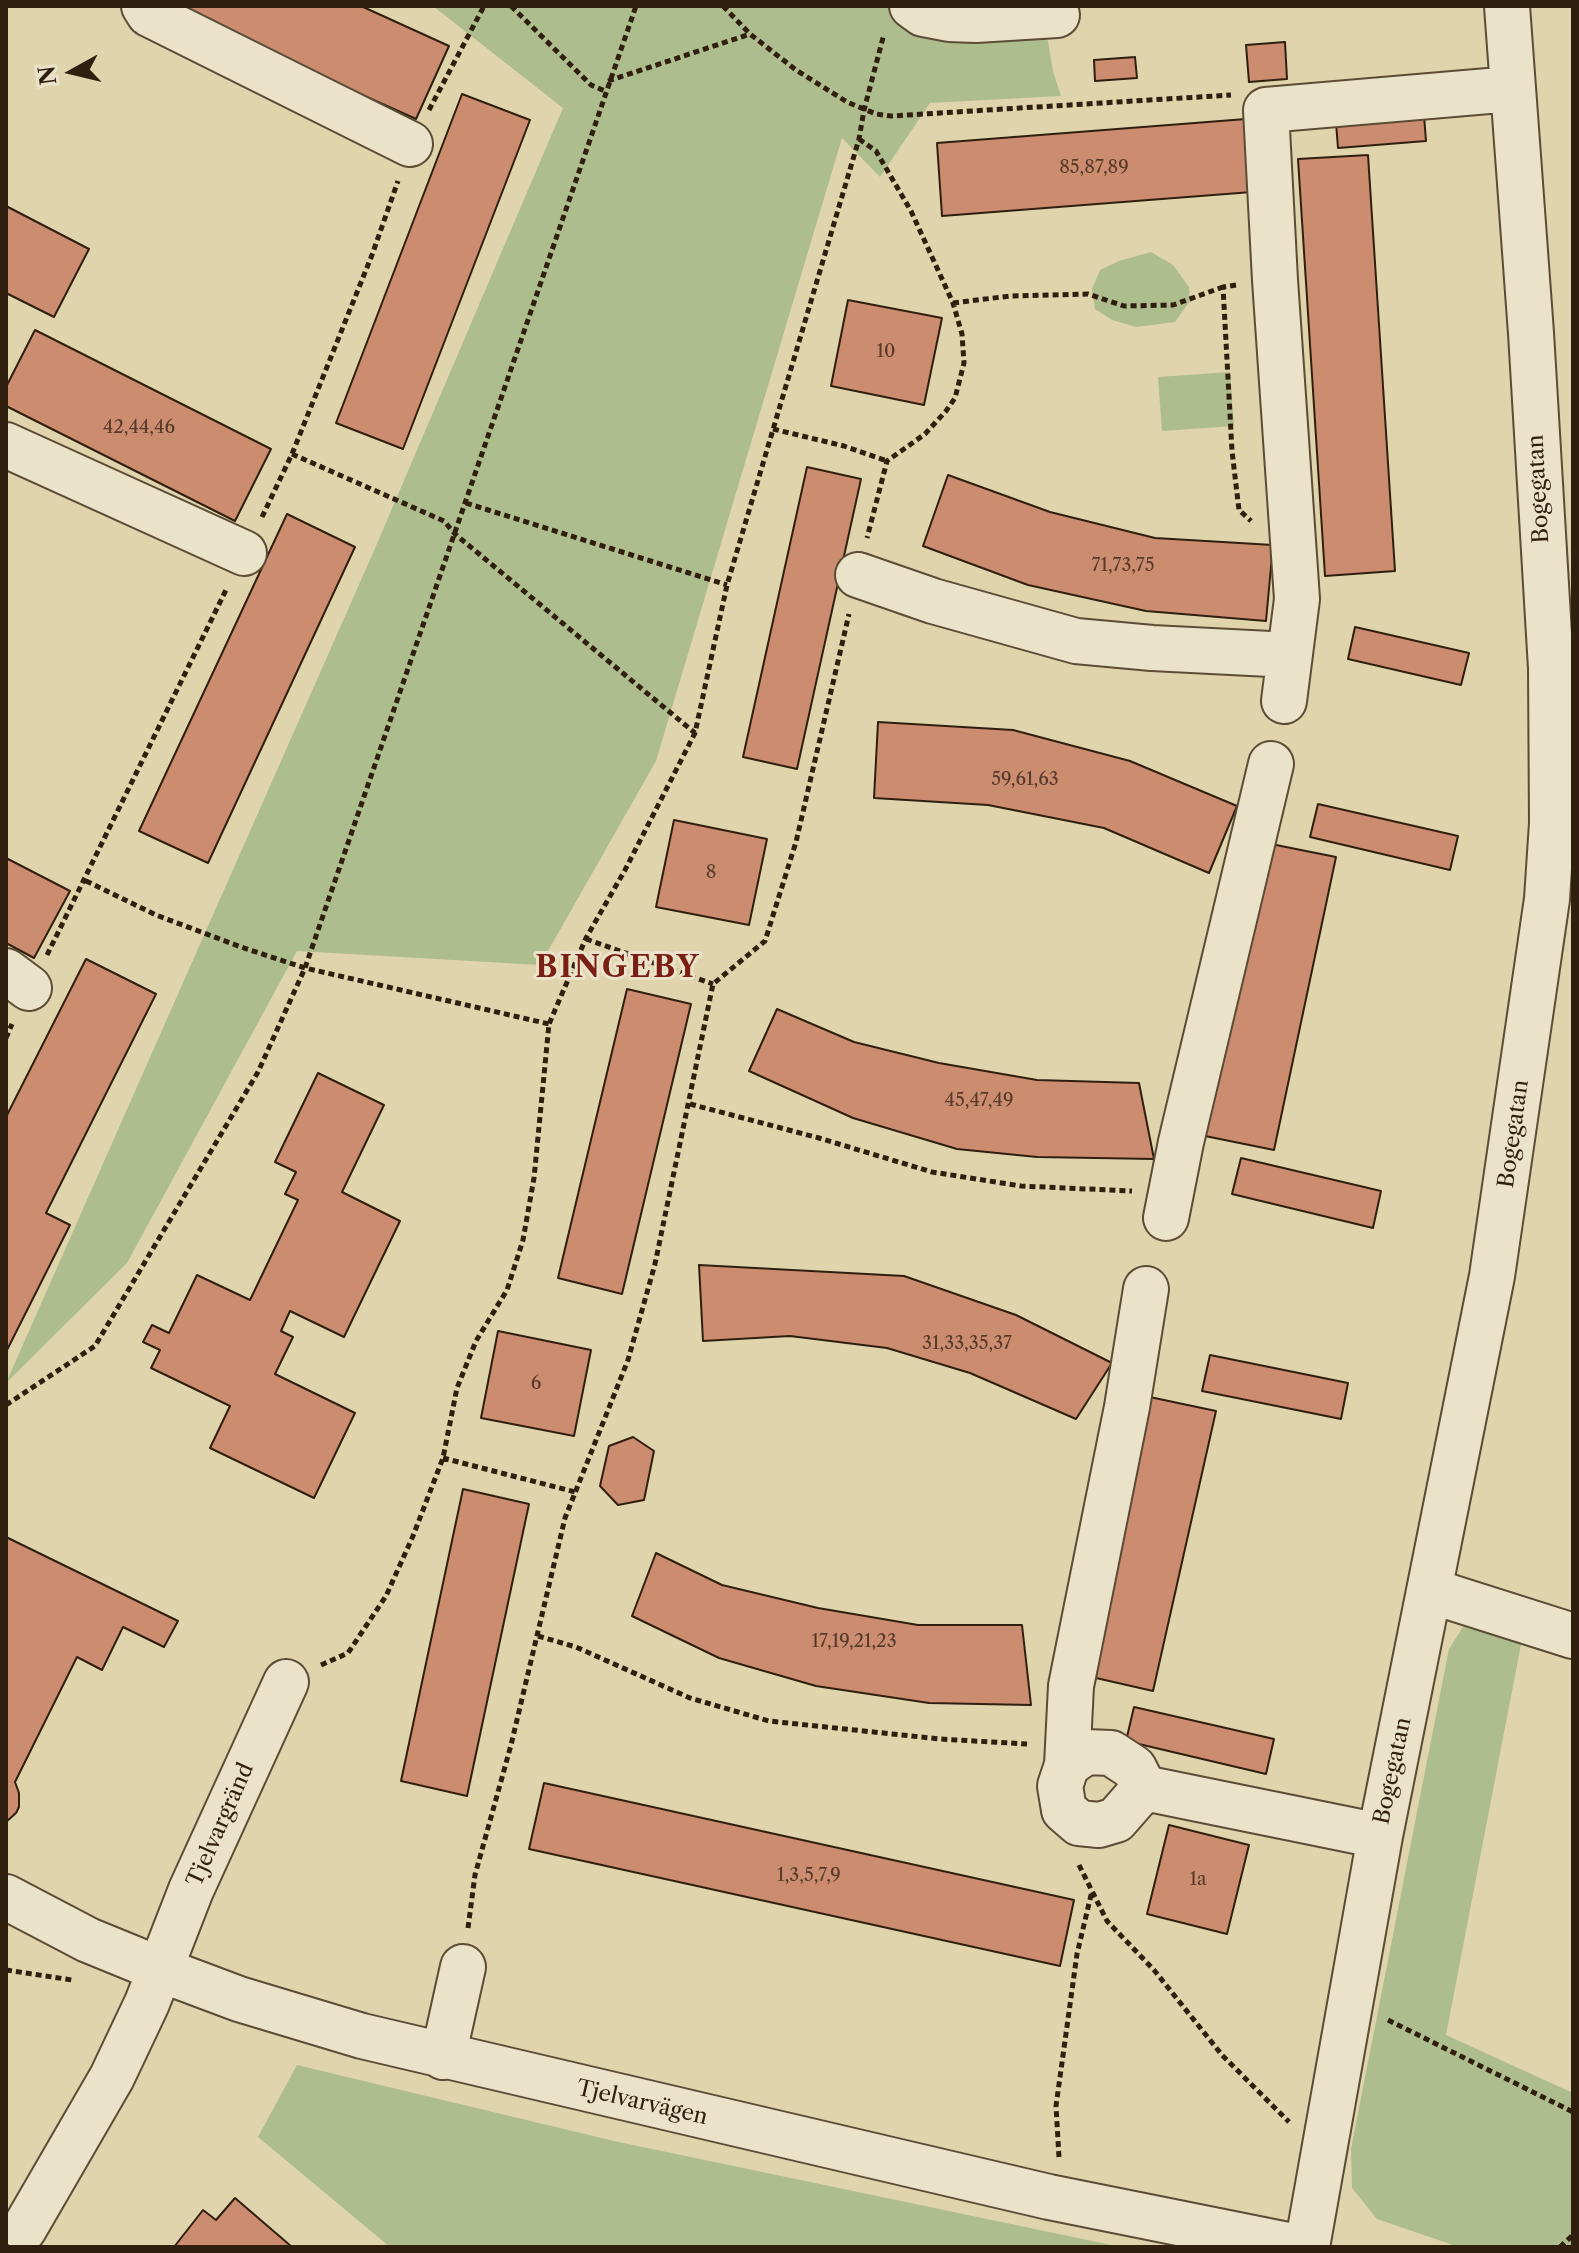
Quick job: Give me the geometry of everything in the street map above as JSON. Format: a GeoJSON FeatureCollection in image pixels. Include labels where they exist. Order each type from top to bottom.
{"type":"FeatureCollection","features":[{"type":"Feature","properties":{"kind":"street"},"geometry":{"type":"LineString","coordinates":[[144,6],[149,14],[410,144]]}},
{"type":"Feature","properties":{"kind":"street","name":"Bogegatan"},"geometry":{"type":"LineString","coordinates":[[1307,2247],[1380,1836],[1492,1276],[1547,899],[1552,823],[1551,668],[1507,6]]}},
{"type":"Feature","properties":{"kind":"street"},"geometry":{"type":"LineString","coordinates":[[899,14],[976,20],[1057,15]]}},
{"type":"Feature","properties":{"kind":"street"},"geometry":{"type":"LineString","coordinates":[[1284,701],[1297,599],[1266,110],[1512,89]]}},
{"type":"Feature","properties":{"kind":"street"},"geometry":{"type":"LineString","coordinates":[[6,445],[244,553]]}},
{"type":"Feature","properties":{"kind":"street"},"geometry":{"type":"LineString","coordinates":[[858,575],[933,601],[1076,641],[1290,655]]}},
{"type":"Feature","properties":{"kind":"street"},"geometry":{"type":"LineString","coordinates":[[1168,1206],[1271,764]]}},
{"type":"Feature","properties":{"kind":"street"},"geometry":{"type":"LineString","coordinates":[[1144,1788],[1116,1820],[1099,1825],[1079,1823],[1064,1810],[1060,1786],[1067,1755],[1071,1686],[1127,1407],[1146,1289]]}},
{"type":"Feature","properties":{"kind":"street"},"geometry":{"type":"LineString","coordinates":[[1431,1591],[1573,1636]]}},
{"type":"Feature","properties":{"kind":"street","name":"Tjelvargränd"},"geometry":{"type":"LineString","coordinates":[[24,2229],[112,2077],[286,1682]]}},
{"type":"Feature","properties":{"kind":"street"},"geometry":{"type":"LineString","coordinates":[[1067,1755],[1111,1753],[1134,1768],[1144,1788]]}},
{"type":"Feature","properties":{"kind":"street"},"geometry":{"type":"LineString","coordinates":[[1144,1788],[1380,1836]]}},
{"type":"Feature","properties":{"kind":"street","name":"Tjelvarvägen"},"geometry":{"type":"LineString","coordinates":[[6,1897],[88,1940],[159,1969],[239,1999],[362,2036],[1049,2197],[1298,2247]]}},
{"type":"Feature","properties":{"kind":"street"},"geometry":{"type":"LineString","coordinates":[[443,2057],[463,1967]]}},
{"type":"Feature","properties":{"kind":"path"},"geometry":{"type":"LineString","coordinates":[[511,6],[591,85],[605,91]]}},
{"type":"Feature","properties":{"kind":"path"},"geometry":{"type":"LineString","coordinates":[[6,1405],[95,1346],[258,1072],[305,968],[636,6]]}},
{"type":"Feature","properties":{"kind":"path"},"geometry":{"type":"LineString","coordinates":[[723,6],[750,34],[796,70],[864,110],[891,116],[1246,94],[1261,97],[1266,110]]}},
{"type":"Feature","properties":{"kind":"path"},"geometry":{"type":"LineString","coordinates":[[286,1682],[348,1653],[386,1596],[443,1458],[457,1388],[476,1341],[507,1290],[523,1240],[534,1178],[549,1024],[586,938],[625,870],[695,733],[727,585],[859,139],[864,110],[899,14]]}},
{"type":"Feature","properties":{"kind":"path"},"geometry":{"type":"LineString","coordinates":[[608,81],[750,34]]}},
{"type":"Feature","properties":{"kind":"path"},"geometry":{"type":"LineString","coordinates":[[463,1967],[475,1875],[538,1636],[565,1518],[628,1360],[655,1264],[713,984],[765,941],[778,904],[887,461],[925,434],[955,398],[964,363],[962,334],[953,303],[911,211],[876,151],[859,139]]}},
{"type":"Feature","properties":{"kind":"path"},"geometry":{"type":"LineString","coordinates":[[953,303],[1010,296],[1088,294],[1124,306],[1173,305],[1223,287]]}},
{"type":"Feature","properties":{"kind":"path"},"geometry":{"type":"LineString","coordinates":[[773,429],[844,446],[887,461]]}},
{"type":"Feature","properties":{"kind":"path"},"geometry":{"type":"LineString","coordinates":[[292,454],[378,489],[444,521],[455,534],[695,733]]}},
{"type":"Feature","properties":{"kind":"path"},"geometry":{"type":"LineString","coordinates":[[466,503],[727,585]]}},
{"type":"Feature","properties":{"kind":"path"},"geometry":{"type":"LineString","coordinates":[[86,881],[156,915],[305,968],[549,1024]]}},
{"type":"Feature","properties":{"kind":"path"},"geometry":{"type":"LineString","coordinates":[[586,938],[713,984]]}},
{"type":"Feature","properties":{"kind":"path"},"geometry":{"type":"LineString","coordinates":[[690,1104],[932,1172],[1168,1206]]}},
{"type":"Feature","properties":{"kind":"path"},"geometry":{"type":"LineString","coordinates":[[443,1458],[575,1492]]}},
{"type":"Feature","properties":{"kind":"path"},"geometry":{"type":"LineString","coordinates":[[538,1636],[576,1647],[690,1698],[769,1721],[1067,1755]]}},
{"type":"Feature","properties":{"kind":"path"},"geometry":{"type":"LineString","coordinates":[[1064,1810],[1080,1866],[1107,1921],[1154,1970],[1222,2055],[1323,2156]]}},
{"type":"Feature","properties":{"kind":"path"},"geometry":{"type":"LineString","coordinates":[[1049,2197],[1059,2157],[1056,2106],[1068,2012],[1092,1891]]}},
{"type":"Feature","properties":{"kind":"path"},"geometry":{"type":"LineString","coordinates":[[1351,2001],[1573,2112]]}},
{"type":"Feature","properties":{"kind":"path"},"geometry":{"type":"LineString","coordinates":[[1560,2247],[1573,2235]]}},
{"type":"Feature","properties":{"kind":"green space"},"geometry":{"type":"Polygon","coordinates":[[[433,6],[1042,6],[1053,71],[1061,96],[930,103],[880,177],[842,138],[656,761],[540,965],[297,951],[127,1263],[6,1383],[373,553],[563,108],[433,6]]]}},
{"type":"Feature","properties":{"kind":"green space"},"geometry":{"type":"Polygon","coordinates":[[[1151,252],[1173,265],[1189,287],[1190,301],[1175,322],[1136,327],[1112,320],[1095,309],[1092,289],[1100,270],[1151,252]]]}},
{"type":"Feature","properties":{"kind":"green space"},"geometry":{"type":"Polygon","coordinates":[[[1230,372],[1234,426],[1162,431],[1158,377],[1230,372]]]}},
{"type":"Feature","properties":{"kind":"green space"},"geometry":{"type":"Polygon","coordinates":[[[1463,1627],[1522,1639],[1446,2035],[1573,2093],[1573,2247],[1459,2247],[1377,2219],[1352,2188],[1351,2149],[1449,1649],[1463,1627]]]}},
{"type":"Feature","properties":{"kind":"green space"},"geometry":{"type":"Polygon","coordinates":[[[297,2065],[614,2141],[1121,2247],[390,2247],[258,2137],[297,2065]]]}},
{"type":"Feature","properties":{"kind":"building"},"geometry":{"type":"Polygon","coordinates":[[[190,6],[361,6],[449,46],[416,119],[186,16],[190,6]]]}},
{"type":"Feature","properties":{"kind":"building"},"geometry":{"type":"Polygon","coordinates":[[[1285,42],[1287,79],[1249,82],[1246,45],[1285,42]]]}},
{"type":"Feature","properties":{"kind":"building"},"geometry":{"type":"Polygon","coordinates":[[[1135,57],[1137,78],[1095,81],[1094,60],[1135,57]]]}},
{"type":"Feature","properties":{"kind":"building"},"geometry":{"type":"Polygon","coordinates":[[[462,94],[530,120],[403,449],[336,423],[462,94]]]}},
{"type":"Feature","properties":{"kind":"building"},"geometry":{"type":"Polygon","coordinates":[[[1423,103],[1426,141],[1338,148],[1335,110],[1423,103]]]}},
{"type":"Feature","properties":{"kind":"building"},"geometry":{"type":"Polygon","coordinates":[[[1246,119],[1252,192],[942,216],[937,143],[1246,119]]]}},
{"type":"Feature","properties":{"kind":"building"},"geometry":{"type":"Polygon","coordinates":[[[1368,155],[1395,571],[1325,576],[1298,159],[1368,155]]]}},
{"type":"Feature","properties":{"kind":"building"},"geometry":{"type":"Polygon","coordinates":[[[6,206],[89,249],[54,317],[6,293],[6,206]]]}},
{"type":"Feature","properties":{"kind":"building"},"geometry":{"type":"Polygon","coordinates":[[[848,300],[942,318],[924,405],[831,386],[848,300]]]}},
{"type":"Feature","properties":{"kind":"building"},"geometry":{"type":"Polygon","coordinates":[[[35,330],[271,449],[235,521],[6,406],[6,387],[35,330]]]}},
{"type":"Feature","properties":{"kind":"building"},"geometry":{"type":"Polygon","coordinates":[[[807,467],[861,479],[797,769],[743,757],[807,467]]]}},
{"type":"Feature","properties":{"kind":"building"},"geometry":{"type":"Polygon","coordinates":[[[948,475],[1050,512],[1155,538],[1273,545],[1266,621],[1146,611],[1028,585],[923,546],[948,475]]]}},
{"type":"Feature","properties":{"kind":"building"},"geometry":{"type":"Polygon","coordinates":[[[287,514],[355,547],[208,863],[139,831],[287,514]]]}},
{"type":"Feature","properties":{"kind":"building"},"geometry":{"type":"Polygon","coordinates":[[[1355,627],[1469,653],[1461,685],[1348,659],[1355,627]]]}},
{"type":"Feature","properties":{"kind":"building"},"geometry":{"type":"Polygon","coordinates":[[[878,722],[1013,730],[1130,761],[1237,806],[1209,873],[1104,828],[988,805],[874,798],[878,722]]]}},
{"type":"Feature","properties":{"kind":"building"},"geometry":{"type":"Polygon","coordinates":[[[1318,804],[1458,836],[1450,870],[1310,837],[1318,804]]]}},
{"type":"Feature","properties":{"kind":"building"},"geometry":{"type":"Polygon","coordinates":[[[674,820],[767,839],[749,925],[656,907],[674,820]]]}},
{"type":"Feature","properties":{"kind":"building"},"geometry":{"type":"Polygon","coordinates":[[[1266,843],[1336,857],[1274,1150],[1205,1136],[1266,843]]]}},
{"type":"Feature","properties":{"kind":"building"},"geometry":{"type":"Polygon","coordinates":[[[6,858],[70,891],[34,958],[6,943],[6,858]]]}},
{"type":"Feature","properties":{"kind":"building"},"geometry":{"type":"Polygon","coordinates":[[[86,959],[156,994],[46,1213],[70,1225],[6,1352],[6,1117],[86,959]]]}},
{"type":"Feature","properties":{"kind":"building"},"geometry":{"type":"Polygon","coordinates":[[[627,989],[691,1004],[622,1294],[558,1278],[627,989]]]}},
{"type":"Feature","properties":{"kind":"building"},"geometry":{"type":"Polygon","coordinates":[[[777,1009],[854,1042],[939,1063],[1037,1080],[1139,1083],[1154,1159],[1037,1157],[957,1149],[853,1118],[749,1071],[777,1009]]]}},
{"type":"Feature","properties":{"kind":"building"},"geometry":{"type":"Polygon","coordinates":[[[318,1073],[384,1105],[342,1192],[400,1221],[344,1337],[290,1311],[281,1331],[293,1337],[275,1374],[355,1413],[314,1498],[210,1448],[230,1406],[151,1368],[160,1350],[143,1342],[152,1325],[169,1333],[197,1275],[250,1300],[298,1200],[285,1194],[296,1172],[275,1162],[318,1073]]]}},
{"type":"Feature","properties":{"kind":"building"},"geometry":{"type":"Polygon","coordinates":[[[1241,1158],[1381,1191],[1373,1228],[1232,1194],[1241,1158]]]}},
{"type":"Feature","properties":{"kind":"building"},"geometry":{"type":"Polygon","coordinates":[[[699,1265],[904,1276],[1016,1315],[1112,1363],[1076,1419],[970,1373],[887,1348],[790,1336],[703,1341],[699,1265]]]}},
{"type":"Feature","properties":{"kind":"building"},"geometry":{"type":"Polygon","coordinates":[[[498,1331],[591,1350],[574,1436],[481,1418],[498,1331]]]}},
{"type":"Feature","properties":{"kind":"building"},"geometry":{"type":"Polygon","coordinates":[[[1210,1355],[1348,1383],[1341,1419],[1202,1391],[1210,1355]]]}},
{"type":"Feature","properties":{"kind":"building"},"geometry":{"type":"Polygon","coordinates":[[[1145,1396],[1216,1411],[1153,1691],[1083,1675],[1145,1396]]]}},
{"type":"Feature","properties":{"kind":"building"},"geometry":{"type":"Polygon","coordinates":[[[633,1437],[654,1451],[644,1500],[618,1505],[600,1486],[609,1446],[633,1437]]]}},
{"type":"Feature","properties":{"kind":"building"},"geometry":{"type":"Polygon","coordinates":[[[463,1489],[529,1504],[467,1796],[401,1781],[463,1489]]]}},
{"type":"Feature","properties":{"kind":"building"},"geometry":{"type":"Polygon","coordinates":[[[6,1537],[178,1621],[164,1647],[123,1627],[102,1670],[77,1657],[15,1782],[19,1807],[6,1822],[6,1537]]]}},
{"type":"Feature","properties":{"kind":"building"},"geometry":{"type":"Polygon","coordinates":[[[656,1553],[722,1585],[818,1608],[918,1625],[1022,1625],[1031,1705],[929,1703],[816,1686],[719,1658],[632,1616],[656,1553]]]}},
{"type":"Feature","properties":{"kind":"building"},"geometry":{"type":"Polygon","coordinates":[[[1134,1707],[1274,1739],[1266,1774],[1126,1741],[1134,1707]]]}},
{"type":"Feature","properties":{"kind":"building"},"geometry":{"type":"Polygon","coordinates":[[[544,1783],[1074,1900],[1060,1966],[529,1849],[544,1783]]]}},
{"type":"Feature","properties":{"kind":"building"},"geometry":{"type":"Polygon","coordinates":[[[1169,1825],[1249,1845],[1227,1934],[1147,1914],[1169,1825]]]}},
{"type":"Feature","properties":{"kind":"building"},"geometry":{"type":"Polygon","coordinates":[[[235,2198],[292,2247],[174,2247],[203,2210],[216,2220],[235,2198]]]}},
{"type":"Feature","properties":{"kind":"district","name":"BINGEBY"},"geometry":{"type":"Point","coordinates":[618,968]}}]}
